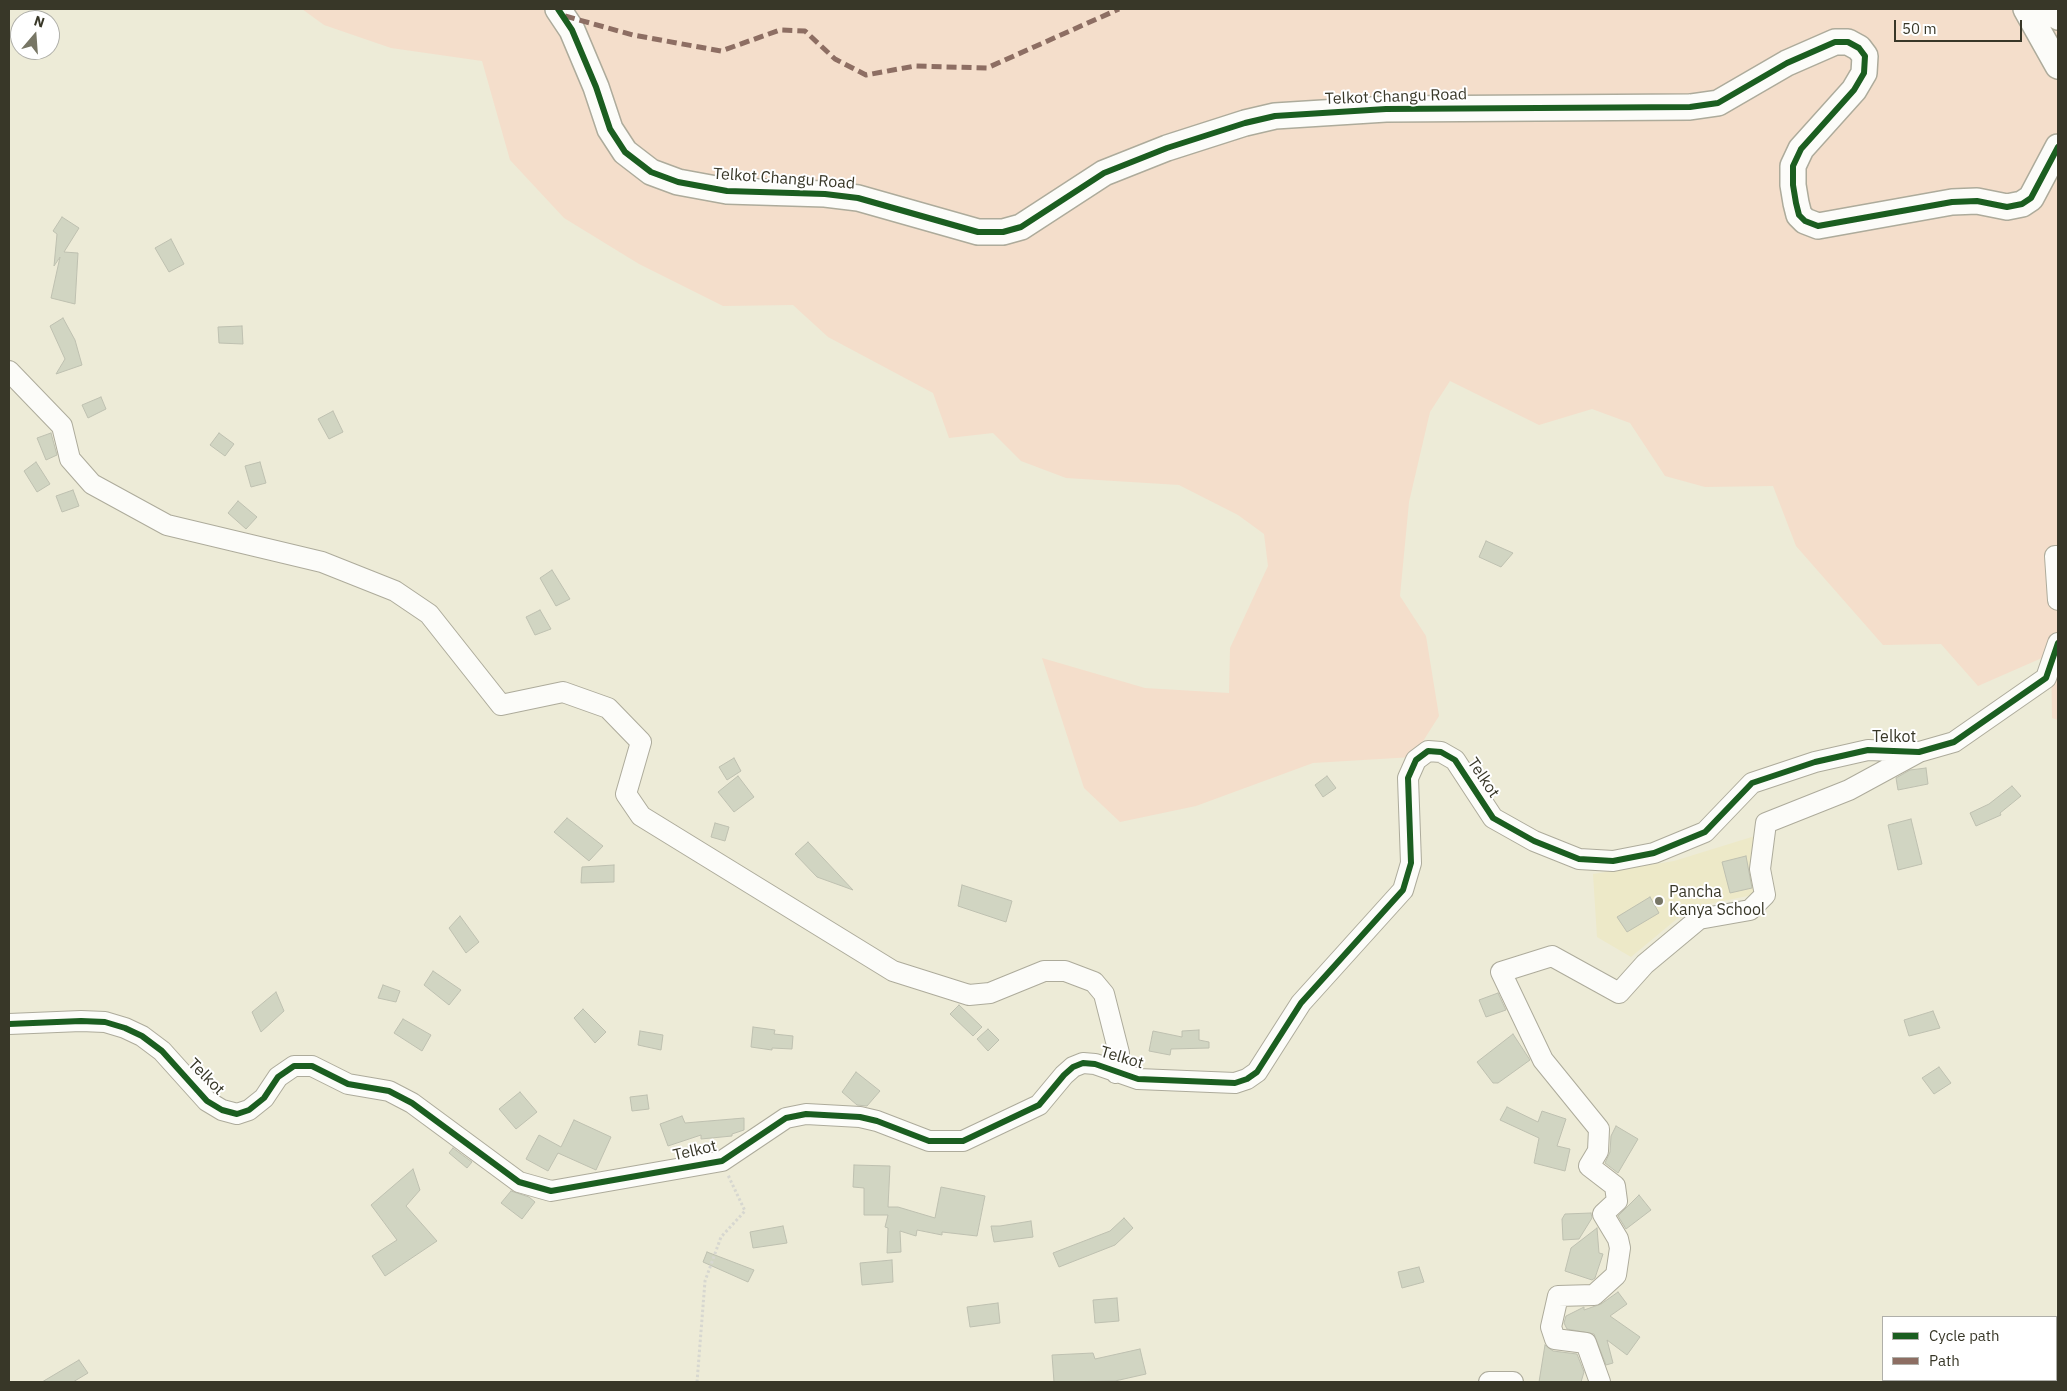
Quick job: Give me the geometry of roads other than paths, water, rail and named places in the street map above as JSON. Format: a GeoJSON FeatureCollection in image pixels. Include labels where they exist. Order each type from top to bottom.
{"type":"FeatureCollection","features":[{"type":"Feature","properties":{"kind":"street","name":"Telkot Changu Road"},"geometry":{"type":"LineString","coordinates":[[558,9],[572,30],[596,88],[610,129],[625,152],[651,172],[678,182],[727,191],[826,194],[858,198],[978,232],[1003,232],[1021,227],[1104,173],[1167,148],[1245,123],[1275,116],[1386,109],[1690,107],[1718,103],[1787,62],[1835,42],[1848,42],[1859,48],[1865,56],[1864,73],[1854,90],[1801,149],[1793,166],[1793,185],[1796,203],[1799,215],[1805,221],[1818,226],[1952,202],[1977,201],[2007,207],[2022,204],[2031,198],[2058,147]]}},
{"type":"Feature","properties":{"kind":"street"},"geometry":{"type":"LineString","coordinates":[[2026,9],[2058,66]]}},
{"type":"Feature","properties":{"kind":"street"},"geometry":{"type":"LineString","coordinates":[[2053,9],[2058,17]]}},
{"type":"Feature","properties":{"kind":"street"},"geometry":{"type":"LineString","coordinates":[[9,371],[62,426],[70,459],[92,484],[167,525],[322,562],[395,591],[429,614],[501,705],[563,692],[608,708],[641,742],[626,794],[641,816],[893,970],[969,995],[990,994],[1044,971],[1065,971],[1094,982],[1104,994],[1119,1053],[1116,1073]]}},
{"type":"Feature","properties":{"kind":"street"},"geometry":{"type":"LineString","coordinates":[[2058,556],[2055,556],[2058,600]]}},
{"type":"Feature","properties":{"kind":"street","name":"Telkot"},"geometry":{"type":"LineString","coordinates":[[9,1024],[81,1021],[105,1022],[125,1028],[142,1036],[162,1051],[207,1101],[222,1110],[236,1114],[249,1110],[264,1098],[278,1077],[294,1066],[312,1066],[348,1084],[389,1091],[412,1103],[519,1182],[551,1192],[722,1161],[786,1118],[806,1114],[860,1117],[878,1121],[930,1141],[963,1141],[1039,1105],[1073,1067],[1083,1063],[1095,1064],[1116,1073],[1138,1079],[1220,1084],[1247,1080],[1257,1072],[1301,1003],[1404,890],[1411,863],[1408,778],[1416,760],[1428,751],[1441,752],[1455,760],[1493,818],[1534,840],[1579,859],[1613,861],[1654,854],[1704,832],[1752,783],[1815,762],[1868,750],[1919,752],[1954,742],[2046,678],[2058,643]]}},
{"type":"Feature","properties":{"kind":"street"},"geometry":{"type":"LineString","coordinates":[[1600,1382],[1586,1343],[1555,1339],[1551,1328],[1558,1296],[1573,1298],[1594,1295],[1616,1275],[1620,1248],[1618,1239],[1603,1214],[1617,1201],[1616,1186],[1589,1166],[1598,1151],[1599,1129],[1544,1060],[1501,972],[1552,956],[1619,993],[1645,964],[1699,919],[1750,910],[1764,895],[1760,869],[1766,823],[1849,790],[1919,752]]}},
{"type":"Feature","properties":{"kind":"street"},"geometry":{"type":"LineString","coordinates":[[1489,1382],[1513,1382]]}},
{"type":"Feature","properties":{"kind":"place","name":"Pancha Kanya School"},"geometry":{"type":"Point","coordinates":[1659,901]}}]}
